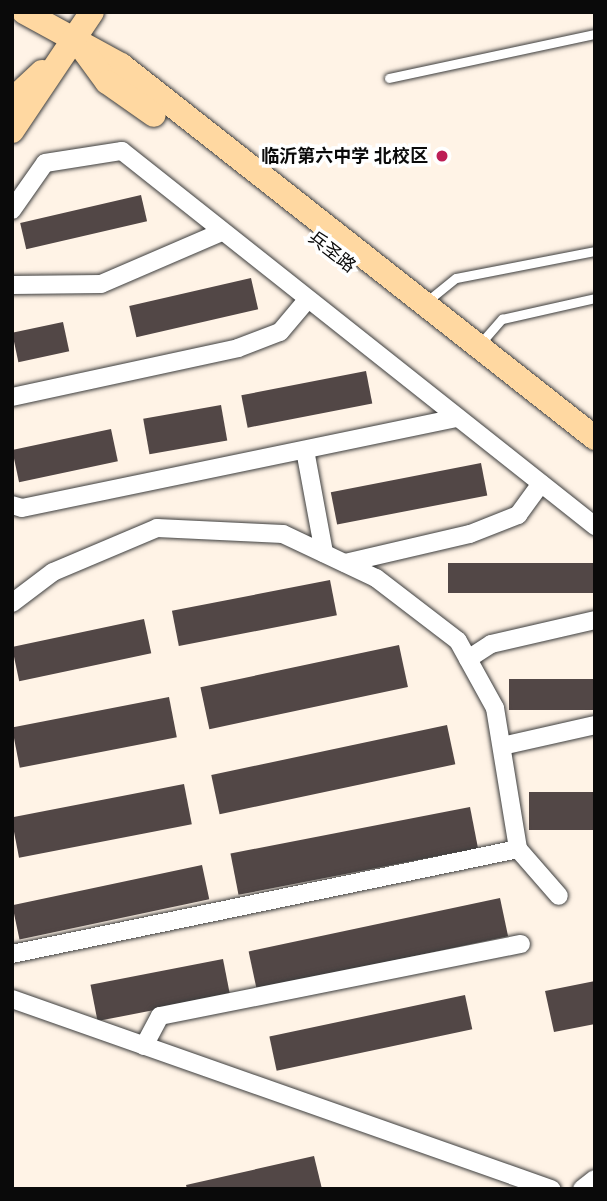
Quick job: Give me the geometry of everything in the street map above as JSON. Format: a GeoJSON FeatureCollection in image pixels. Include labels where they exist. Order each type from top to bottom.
{"type":"FeatureCollection","features":[{"type":"Feature","properties":{"kind":"main road","name":"兵圣路"},"geometry":{"type":"LineString","coordinates":[[24,12],[121,65],[595,438]]}},
{"type":"Feature","properties":{"kind":"main road","name":"兵圣路"},"geometry":{"type":"LineString","coordinates":[[47,12],[76,41],[107,82],[595,458]]}},
{"type":"Feature","properties":{"kind":"main road"},"geometry":{"type":"LineString","coordinates":[[12,131],[76,41],[92,12]]}},
{"type":"Feature","properties":{"kind":"main road"},"geometry":{"type":"LineString","coordinates":[[12,100],[111,12]]}},
{"type":"Feature","properties":{"kind":"street"},"geometry":{"type":"LineString","coordinates":[[12,210],[45,163],[122,151],[595,526]]}},
{"type":"Feature","properties":{"kind":"street"},"geometry":{"type":"LineString","coordinates":[[12,285],[101,284],[222,232]]}},
{"type":"Feature","properties":{"kind":"street"},"geometry":{"type":"LineString","coordinates":[[12,397],[238,348],[280,332],[307,300]]}},
{"type":"Feature","properties":{"kind":"street"},"geometry":{"type":"LineString","coordinates":[[12,505],[22,508],[458,418]]}},
{"type":"Feature","properties":{"kind":"street"},"geometry":{"type":"LineString","coordinates":[[305,450],[324,553]]}},
{"type":"Feature","properties":{"kind":"street"},"geometry":{"type":"LineString","coordinates":[[345,563],[470,534],[518,515],[541,483]]}},
{"type":"Feature","properties":{"kind":"street"},"geometry":{"type":"LineString","coordinates":[[12,603],[53,572],[157,528],[283,534],[376,578],[458,641],[495,708],[518,849],[559,896]]}},
{"type":"Feature","properties":{"kind":"street"},"geometry":{"type":"LineString","coordinates":[[468,659],[491,644],[595,620]]}},
{"type":"Feature","properties":{"kind":"street"},"geometry":{"type":"LineString","coordinates":[[502,746],[595,725]]}},
{"type":"Feature","properties":{"kind":"street"},"geometry":{"type":"LineString","coordinates":[[12,954],[518,849]]}},
{"type":"Feature","properties":{"kind":"street"},"geometry":{"type":"LineString","coordinates":[[144,1046],[160,1016],[522,944]]}},
{"type":"Feature","properties":{"kind":"street"},"geometry":{"type":"LineString","coordinates":[[12,999],[551,1189]]}},
{"type":"Feature","properties":{"kind":"street"},"geometry":{"type":"LineString","coordinates":[[582,1189],[595,1180]]}},
{"type":"Feature","properties":{"kind":"lane"},"geometry":{"type":"LineString","coordinates":[[389,78],[595,34]]}},
{"type":"Feature","properties":{"kind":"lane"},"geometry":{"type":"LineString","coordinates":[[424,304],[456,278],[595,251]]}},
{"type":"Feature","properties":{"kind":"lane"},"geometry":{"type":"LineString","coordinates":[[478,346],[502,319],[595,298]]}},
{"type":"Feature","properties":{"kind":"building"},"geometry":{"type":"Polygon","coordinates":[[[141,195],[147,221],[26,249],[20,223],[141,195]]]}},
{"type":"Feature","properties":{"kind":"building"},"geometry":{"type":"Polygon","coordinates":[[[251,278],[258,309],[136,337],[129,306],[251,278]]]}},
{"type":"Feature","properties":{"kind":"building"},"geometry":{"type":"Polygon","coordinates":[[[63,322],[69,351],[18,362],[12,333],[63,322]]]}},
{"type":"Feature","properties":{"kind":"building"},"geometry":{"type":"Polygon","coordinates":[[[366,371],[372,403],[248,428],[241,395],[366,371]]]}},
{"type":"Feature","properties":{"kind":"building"},"geometry":{"type":"Polygon","coordinates":[[[221,405],[227,440],[149,454],[143,419],[221,405]]]}},
{"type":"Feature","properties":{"kind":"building"},"geometry":{"type":"Polygon","coordinates":[[[111,429],[118,461],[19,482],[12,450],[111,429]]]}},
{"type":"Feature","properties":{"kind":"building"},"geometry":{"type":"Polygon","coordinates":[[[481,463],[487,495],[337,525],[331,492],[481,463]]]}},
{"type":"Feature","properties":{"kind":"building"},"geometry":{"type":"Polygon","coordinates":[[[448,563],[595,563],[595,593],[448,593],[448,563]]]}},
{"type":"Feature","properties":{"kind":"building"},"geometry":{"type":"Polygon","coordinates":[[[330,580],[337,615],[179,646],[172,611],[330,580]]]}},
{"type":"Feature","properties":{"kind":"building"},"geometry":{"type":"Polygon","coordinates":[[[144,619],[151,653],[19,681],[12,647],[144,619]]]}},
{"type":"Feature","properties":{"kind":"building"},"geometry":{"type":"Polygon","coordinates":[[[399,645],[408,687],[209,729],[200,687],[399,645]]]}},
{"type":"Feature","properties":{"kind":"building"},"geometry":{"type":"Polygon","coordinates":[[[509,679],[595,679],[595,710],[509,710],[509,679]]]}},
{"type":"Feature","properties":{"kind":"building"},"geometry":{"type":"Polygon","coordinates":[[[169,697],[177,737],[20,768],[12,728],[169,697]]]}},
{"type":"Feature","properties":{"kind":"building"},"geometry":{"type":"Polygon","coordinates":[[[447,725],[455,764],[220,814],[211,775],[447,725]]]}},
{"type":"Feature","properties":{"kind":"building"},"geometry":{"type":"Polygon","coordinates":[[[184,784],[192,824],[19,858],[12,817],[184,784]]]}},
{"type":"Feature","properties":{"kind":"building"},"geometry":{"type":"Polygon","coordinates":[[[529,792],[595,792],[595,830],[529,830],[529,792]]]}},
{"type":"Feature","properties":{"kind":"building"},"geometry":{"type":"Polygon","coordinates":[[[470,807],[478,848],[238,895],[230,854],[470,807]]]}},
{"type":"Feature","properties":{"kind":"building"},"geometry":{"type":"Polygon","coordinates":[[[202,865],[209,899],[20,940],[12,905],[202,865]]]}},
{"type":"Feature","properties":{"kind":"building"},"geometry":{"type":"Polygon","coordinates":[[[500,898],[508,936],[257,990],[249,951],[500,898]]]}},
{"type":"Feature","properties":{"kind":"building"},"geometry":{"type":"Polygon","coordinates":[[[223,959],[230,995],[98,1021],[90,985],[223,959]]]}},
{"type":"Feature","properties":{"kind":"building"},"geometry":{"type":"Polygon","coordinates":[[[595,981],[595,1024],[554,1032],[545,991],[595,981]]]}},
{"type":"Feature","properties":{"kind":"building"},"geometry":{"type":"Polygon","coordinates":[[[465,995],[472,1029],[277,1071],[269,1037],[465,995]]]}},
{"type":"Feature","properties":{"kind":"building"},"geometry":{"type":"Polygon","coordinates":[[[314,1156],[322,1189],[187,1189],[186,1185],[314,1156]]]}},
{"type":"Feature","properties":{"kind":"place","name":"临沂第六中学 北校区"},"geometry":{"type":"Point","coordinates":[442,156]}}]}
